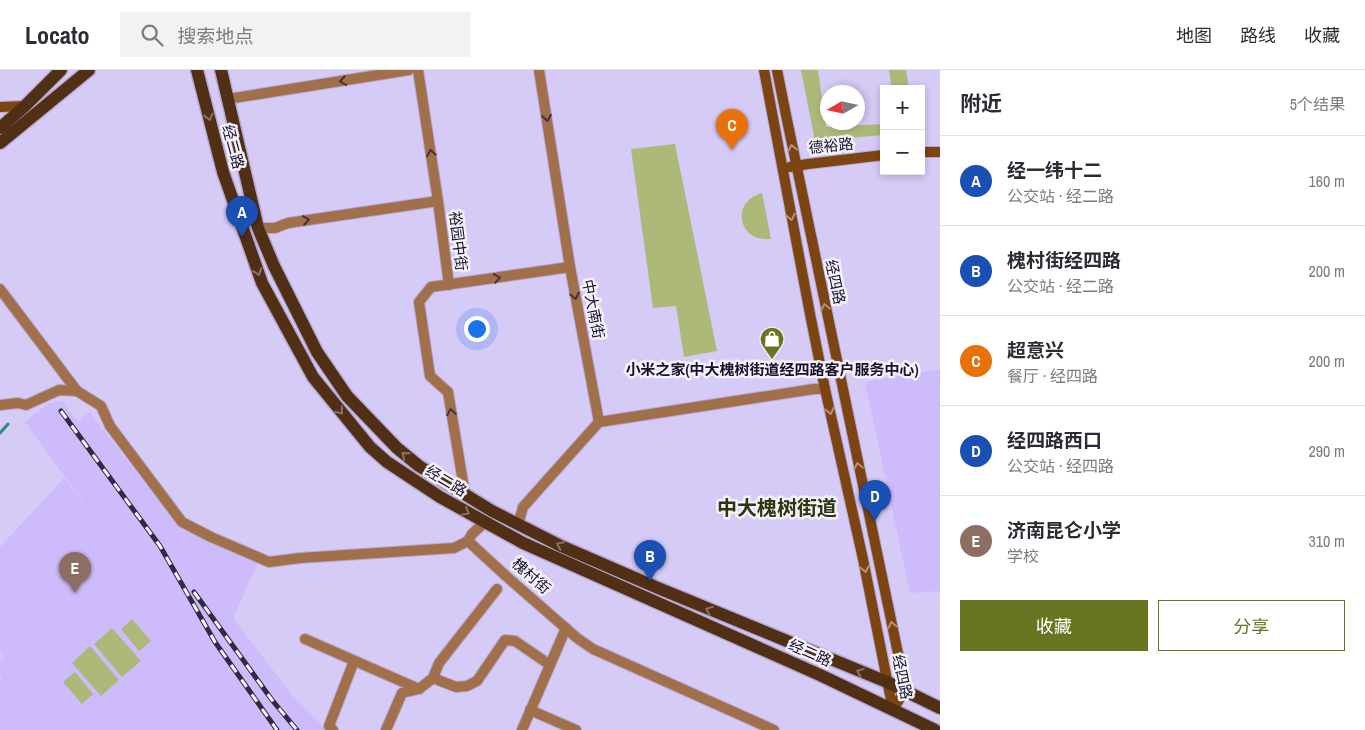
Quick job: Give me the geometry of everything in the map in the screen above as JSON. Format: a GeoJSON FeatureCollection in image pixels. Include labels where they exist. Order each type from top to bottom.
{"type":"FeatureCollection","features":[{"type":"Feature","properties":{"kind":"main road"},"geometry":{"type":"LineString","coordinates":[[0,128],[61,70]]}},
{"type":"Feature","properties":{"kind":"main road"},"geometry":{"type":"LineString","coordinates":[[0,144],[88,70]]}},
{"type":"Feature","properties":{"kind":"main road","name":"经二路"},"geometry":{"type":"LineString","coordinates":[[197,70],[223,172],[262,283],[312,377],[370,447],[387,462],[440,497],[523,543],[892,710]]}},
{"type":"Feature","properties":{"kind":"main road","name":"经二路"},"geometry":{"type":"LineString","coordinates":[[221,70],[258,228],[274,266],[317,352],[347,396],[397,448],[419,466],[492,511],[561,546],[905,690]]}},
{"type":"Feature","properties":{"kind":"main road","name":"经四路"},"geometry":{"type":"LineString","coordinates":[[764,70],[825,389],[863,559],[892,710]]}},
{"type":"Feature","properties":{"kind":"main road","name":"经四路"},"geometry":{"type":"LineString","coordinates":[[777,70],[905,690],[892,710]]}},
{"type":"Feature","properties":{"kind":"main road"},"geometry":{"type":"LineString","coordinates":[[0,107],[25,106]]}},
{"type":"Feature","properties":{"kind":"main road"},"geometry":{"type":"LineString","coordinates":[[925,152],[940,152]]}},
{"type":"Feature","properties":{"kind":"main road","name":"德裕路"},"geometry":{"type":"LineString","coordinates":[[782,169],[796,165],[880,155]]}},
{"type":"Feature","properties":{"kind":"main road"},"geometry":{"type":"LineString","coordinates":[[905,690],[940,708]]}},
{"type":"Feature","properties":{"kind":"main road"},"geometry":{"type":"LineString","coordinates":[[892,710],[935,730]]}},
{"type":"Feature","properties":{"kind":"street"},"geometry":{"type":"LineString","coordinates":[[228,99],[408,70]]}},
{"type":"Feature","properties":{"kind":"street"},"geometry":{"type":"LineString","coordinates":[[418,70],[438,201]]}},
{"type":"Feature","properties":{"kind":"street","name":"中大南街"},"geometry":{"type":"LineString","coordinates":[[539,70],[570,267],[599,422]]}},
{"type":"Feature","properties":{"kind":"street","name":"裕园中街"},"geometry":{"type":"LineString","coordinates":[[258,228],[275,228],[288,223],[438,201],[449,285],[570,267]]}},
{"type":"Feature","properties":{"kind":"street"},"geometry":{"type":"LineString","coordinates":[[449,285],[431,287],[419,302],[430,376],[448,392],[465,494]]}},
{"type":"Feature","properties":{"kind":"street"},"geometry":{"type":"LineString","coordinates":[[0,289],[77,392],[101,406],[110,426],[182,522],[211,537],[269,562],[300,558],[454,548],[468,541],[472,534],[485,522]]}},
{"type":"Feature","properties":{"kind":"street"},"geometry":{"type":"LineString","coordinates":[[515,522],[520,518],[523,507],[599,422],[814,389],[825,389]]}},
{"type":"Feature","properties":{"kind":"street"},"geometry":{"type":"LineString","coordinates":[[0,405],[18,403],[26,405],[58,390],[77,392]]}},
{"type":"Feature","properties":{"kind":"street","name":"槐村街"},"geometry":{"type":"LineString","coordinates":[[468,541],[593,650],[774,730]]}},
{"type":"Feature","properties":{"kind":"street"},"geometry":{"type":"LineString","coordinates":[[386,730],[402,693],[419,689],[433,678],[440,663],[497,589]]}},
{"type":"Feature","properties":{"kind":"street"},"geometry":{"type":"LineString","coordinates":[[522,730],[566,628]]}},
{"type":"Feature","properties":{"kind":"street"},"geometry":{"type":"LineString","coordinates":[[304,640],[419,689]]}},
{"type":"Feature","properties":{"kind":"street"},"geometry":{"type":"LineString","coordinates":[[433,678],[456,687],[467,686],[477,681],[506,640],[515,641],[550,665]]}},
{"type":"Feature","properties":{"kind":"street"},"geometry":{"type":"LineString","coordinates":[[334,730],[329,726],[354,661]]}},
{"type":"Feature","properties":{"kind":"street"},"geometry":{"type":"LineString","coordinates":[[530,710],[576,730]]}},
{"type":"Feature","properties":{"kind":"shaded area"},"geometry":{"type":"Polygon","coordinates":[[[940,369],[940,591],[910,593],[865,382],[940,369]]]}},
{"type":"Feature","properties":{"kind":"shaded area"},"geometry":{"type":"Polygon","coordinates":[[[62,400],[78,422],[89,412],[181,529],[258,563],[233,618],[291,694],[327,730],[0,730],[0,681],[2,679],[0,676],[0,662],[5,657],[0,651],[0,547],[64,478],[105,532],[25,422],[49,403],[62,400]]]}},
{"type":"Feature","properties":{"kind":"green space"},"geometry":{"type":"Polygon","coordinates":[[[801,70],[818,70],[820,85],[820,130],[865,130],[865,125],[880,124],[880,135],[815,141],[801,70]]]}},
{"type":"Feature","properties":{"kind":"green space"},"geometry":{"type":"Polygon","coordinates":[[[889,70],[906,70],[908,85],[891,85],[889,70]]]}},
{"type":"Feature","properties":{"kind":"green space"},"geometry":{"type":"Polygon","coordinates":[[[675,144],[717,351],[684,357],[676,306],[653,308],[631,149],[675,144]]]}},
{"type":"Feature","properties":{"kind":"green space"},"geometry":{"type":"Polygon","coordinates":[[[762,193],[771,239],[755,237],[746,229],[742,219],[743,208],[746,203],[752,197],[762,193]]]}},
{"type":"Feature","properties":{"kind":"green space"},"geometry":{"type":"Polygon","coordinates":[[[132,619],[151,641],[139,651],[121,629],[132,619]]]}},
{"type":"Feature","properties":{"kind":"green space"},"geometry":{"type":"Polygon","coordinates":[[[112,628],[141,661],[122,677],[94,644],[112,628]]]}},
{"type":"Feature","properties":{"kind":"green space"},"geometry":{"type":"Polygon","coordinates":[[[90,646],[119,680],[101,696],[72,663],[90,646]]]}},
{"type":"Feature","properties":{"kind":"green space"},"geometry":{"type":"Polygon","coordinates":[[[75,672],[93,694],[82,704],[63,682],[75,672]]]}},
{"type":"Feature","properties":{"kind":"waterway"},"geometry":{"type":"LineString","coordinates":[[0,433],[8,424]]}},
{"type":"Feature","properties":{"kind":"railway"},"geometry":{"type":"LineString","coordinates":[[61,411],[160,546],[215,642],[277,730]]}},
{"type":"Feature","properties":{"kind":"railway"},"geometry":{"type":"LineString","coordinates":[[194,592],[272,700],[297,730]]}},
{"type":"Feature","properties":{"kind":"place","name":"超意兴"},"geometry":{"type":"Point","coordinates":[732,150]}},
{"type":"Feature","properties":{"kind":"place","name":"经一纬十二"},"geometry":{"type":"Point","coordinates":[242,237]}},
{"type":"Feature","properties":{"kind":"place","name":"小米之家(中大槐树街道经四路客户服务中心)"},"geometry":{"type":"Point","coordinates":[772,360]}},
{"type":"Feature","properties":{"kind":"place","name":"经四路西口"},"geometry":{"type":"Point","coordinates":[875,521]}},
{"type":"Feature","properties":{"kind":"place","name":"槐村街经四路"},"geometry":{"type":"Point","coordinates":[650,581]}},
{"type":"Feature","properties":{"kind":"place","name":"济南昆仑小学"},"geometry":{"type":"Point","coordinates":[75,593]}},
{"type":"Feature","properties":{"kind":"district","name":"中大槐树街道"},"geometry":{"type":"Point","coordinates":[777,508]}}]}
